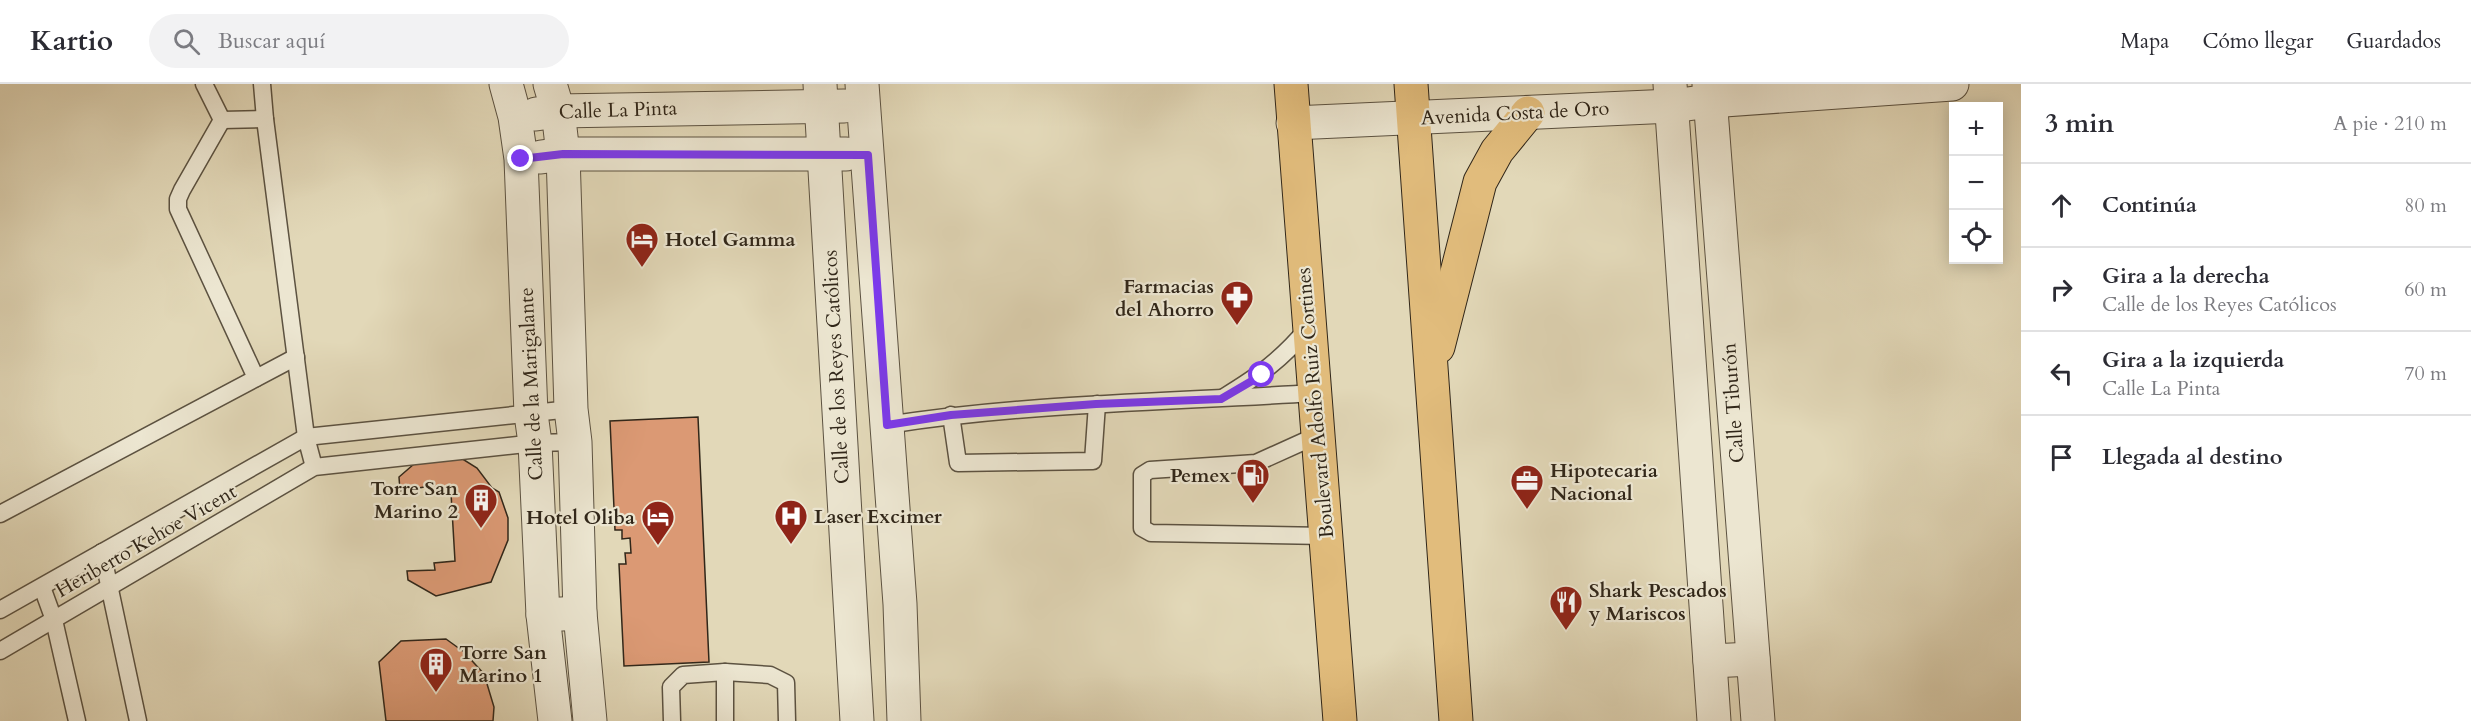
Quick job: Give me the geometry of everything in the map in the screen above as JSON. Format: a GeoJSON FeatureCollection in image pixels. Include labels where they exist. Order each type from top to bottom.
{"type":"FeatureCollection","features":[{"type":"Feature","properties":{"kind":"main road","name":"Boulevard Adolfo Ruiz Cortines"},"geometry":{"type":"LineString","coordinates":[[1291,84],[1340,721]]}},
{"type":"Feature","properties":{"kind":"main road"},"geometry":{"type":"LineString","coordinates":[[1411,84],[1456,721]]}},
{"type":"Feature","properties":{"kind":"main road"},"geometry":{"type":"LineString","coordinates":[[1432,372],[1480,182],[1497,151],[1528,113]]}},
{"type":"Feature","properties":{"kind":"street","name":"Calle de la Marigalante"},"geometry":{"type":"LineString","coordinates":[[506,84],[515,117],[521,159],[543,615],[555,721]]}},
{"type":"Feature","properties":{"kind":"street","name":"Avenida Costa de Oro"},"geometry":{"type":"LineString","coordinates":[[1293,123],[1528,113],[1671,95],[1952,84]]}},
{"type":"Feature","properties":{"kind":"street","name":"Calle Tiburón"},"geometry":{"type":"LineString","coordinates":[[1709,93],[1758,721]]}},
{"type":"Feature","properties":{"kind":"street","name":"Calle de los Reyes Católicos"},"geometry":{"type":"LineString","coordinates":[[821,95],[857,721]]}},
{"type":"Feature","properties":{"kind":"street","name":"Calle La Pinta"},"geometry":{"type":"LineString","coordinates":[[515,117],[554,98],[863,95]]}},
{"type":"Feature","properties":{"kind":"street"},"geometry":{"type":"LineString","coordinates":[[863,95],[900,604],[904,721]]}},
{"type":"Feature","properties":{"kind":"street","name":"Calle Tiburón"},"geometry":{"type":"LineString","coordinates":[[1671,95],[1714,721]]}},
{"type":"Feature","properties":{"kind":"street","name":"Calle de la Marigalante"},"geometry":{"type":"LineString","coordinates":[[554,98],[563,154],[580,613],[590,721]]}},
{"type":"Feature","properties":{"kind":"street"},"geometry":{"type":"LineString","coordinates":[[521,159],[563,154],[868,155]]}},
{"type":"Feature","properties":{"kind":"street"},"geometry":{"type":"LineString","coordinates":[[543,615],[580,613]]}},
{"type":"Feature","properties":{"kind":"street"},"geometry":{"type":"LineString","coordinates":[[1710,661],[1753,659]]}},
{"type":"Feature","properties":{"kind":"lane"},"geometry":{"type":"LineString","coordinates":[[204,84],[222,120]]}},
{"type":"Feature","properties":{"kind":"lane"},"geometry":{"type":"LineString","coordinates":[[262,84],[264,119],[306,437],[314,467],[533,428],[571,409]]}},
{"type":"Feature","properties":{"kind":"lane"},"geometry":{"type":"LineString","coordinates":[[222,120],[264,119]]}},
{"type":"Feature","properties":{"kind":"lane"},"geometry":{"type":"LineString","coordinates":[[222,120],[182,190],[178,199],[178,209],[256,378]]}},
{"type":"Feature","properties":{"kind":"lane"},"geometry":{"type":"LineString","coordinates":[[1221,399],[1262,375],[1286,354],[1309,327]]}},
{"type":"Feature","properties":{"kind":"lane"},"geometry":{"type":"LineString","coordinates":[[0,514],[296,357]]}},
{"type":"Feature","properties":{"kind":"lane"},"geometry":{"type":"LineString","coordinates":[[887,425],[951,415],[1096,404],[1314,393]]}},
{"type":"Feature","properties":{"kind":"lane"},"geometry":{"type":"LineString","coordinates":[[951,415],[958,463],[1093,461],[1096,404]]}},
{"type":"Feature","properties":{"kind":"lane"},"geometry":{"type":"LineString","coordinates":[[0,610],[306,437],[533,428],[575,442]]}},
{"type":"Feature","properties":{"kind":"lane"},"geometry":{"type":"LineString","coordinates":[[1318,435],[1256,463],[1150,470],[1142,476],[1142,528],[1151,533],[1326,536]]}},
{"type":"Feature","properties":{"kind":"lane","name":"Heriberto Kehoe Vicent"},"geometry":{"type":"LineString","coordinates":[[0,651],[314,467]]}},
{"type":"Feature","properties":{"kind":"lane"},"geometry":{"type":"LineString","coordinates":[[102,552],[138,721]]}},
{"type":"Feature","properties":{"kind":"lane"},"geometry":{"type":"LineString","coordinates":[[42,586],[54,620],[77,721]]}},
{"type":"Feature","properties":{"kind":"lane"},"geometry":{"type":"LineString","coordinates":[[672,721],[671,687],[683,675],[725,672],[770,675],[786,683],[787,721]]}},
{"type":"Feature","properties":{"kind":"lane"},"geometry":{"type":"LineString","coordinates":[[725,672],[725,721]]}},
{"type":"Feature","properties":{"kind":"building"},"geometry":{"type":"Polygon","coordinates":[[[698,417],[709,662],[624,666],[619,564],[626,564],[625,553],[631,553],[630,538],[622,539],[622,530],[615,530],[610,421],[698,417]]]}},
{"type":"Feature","properties":{"kind":"building","name":"Torre San Marino 2"},"geometry":{"type":"Polygon","coordinates":[[[421,458],[461,458],[477,468],[492,488],[499,492],[508,518],[508,540],[491,582],[436,596],[408,580],[407,571],[435,570],[434,563],[455,561],[451,493],[431,493],[431,486],[400,491],[399,477],[421,458]]]}},
{"type":"Feature","properties":{"kind":"building","name":"Torre San Marino 1"},"geometry":{"type":"Polygon","coordinates":[[[446,639],[464,652],[484,674],[494,707],[493,721],[386,721],[379,662],[401,641],[446,639]]]}},
{"type":"Feature","properties":{"kind":"place","name":"Hotel Gamma"},"geometry":{"type":"Point","coordinates":[642,268]}},
{"type":"Feature","properties":{"kind":"place","name":"Farmacias del Ahorro"},"geometry":{"type":"Point","coordinates":[1237,326]}},
{"type":"Feature","properties":{"kind":"place","name":"Pemex"},"geometry":{"type":"Point","coordinates":[1253,504]}},
{"type":"Feature","properties":{"kind":"place","name":"Hipotecaria Nacional"},"geometry":{"type":"Point","coordinates":[1527,510]}},
{"type":"Feature","properties":{"kind":"place","name":"Torre San Marino 2"},"geometry":{"type":"Point","coordinates":[481,529]}},
{"type":"Feature","properties":{"kind":"place","name":"Laser Excimer"},"geometry":{"type":"Point","coordinates":[791,545]}},
{"type":"Feature","properties":{"kind":"place","name":"Hotel Oliba"},"geometry":{"type":"Point","coordinates":[658,546]}},
{"type":"Feature","properties":{"kind":"place","name":"Shark Pescados y Mariscos"},"geometry":{"type":"Point","coordinates":[1566,631]}},
{"type":"Feature","properties":{"kind":"place","name":"Torre San Marino 1"},"geometry":{"type":"Point","coordinates":[436,693]}},
{"type":"Feature","properties":{"kind":"route"},"geometry":{"type":"LineString","coordinates":[[521,159],[563,154],[868,155],[887,425],[951,415],[1096,404],[1221,399],[1262,375]]}}]}
